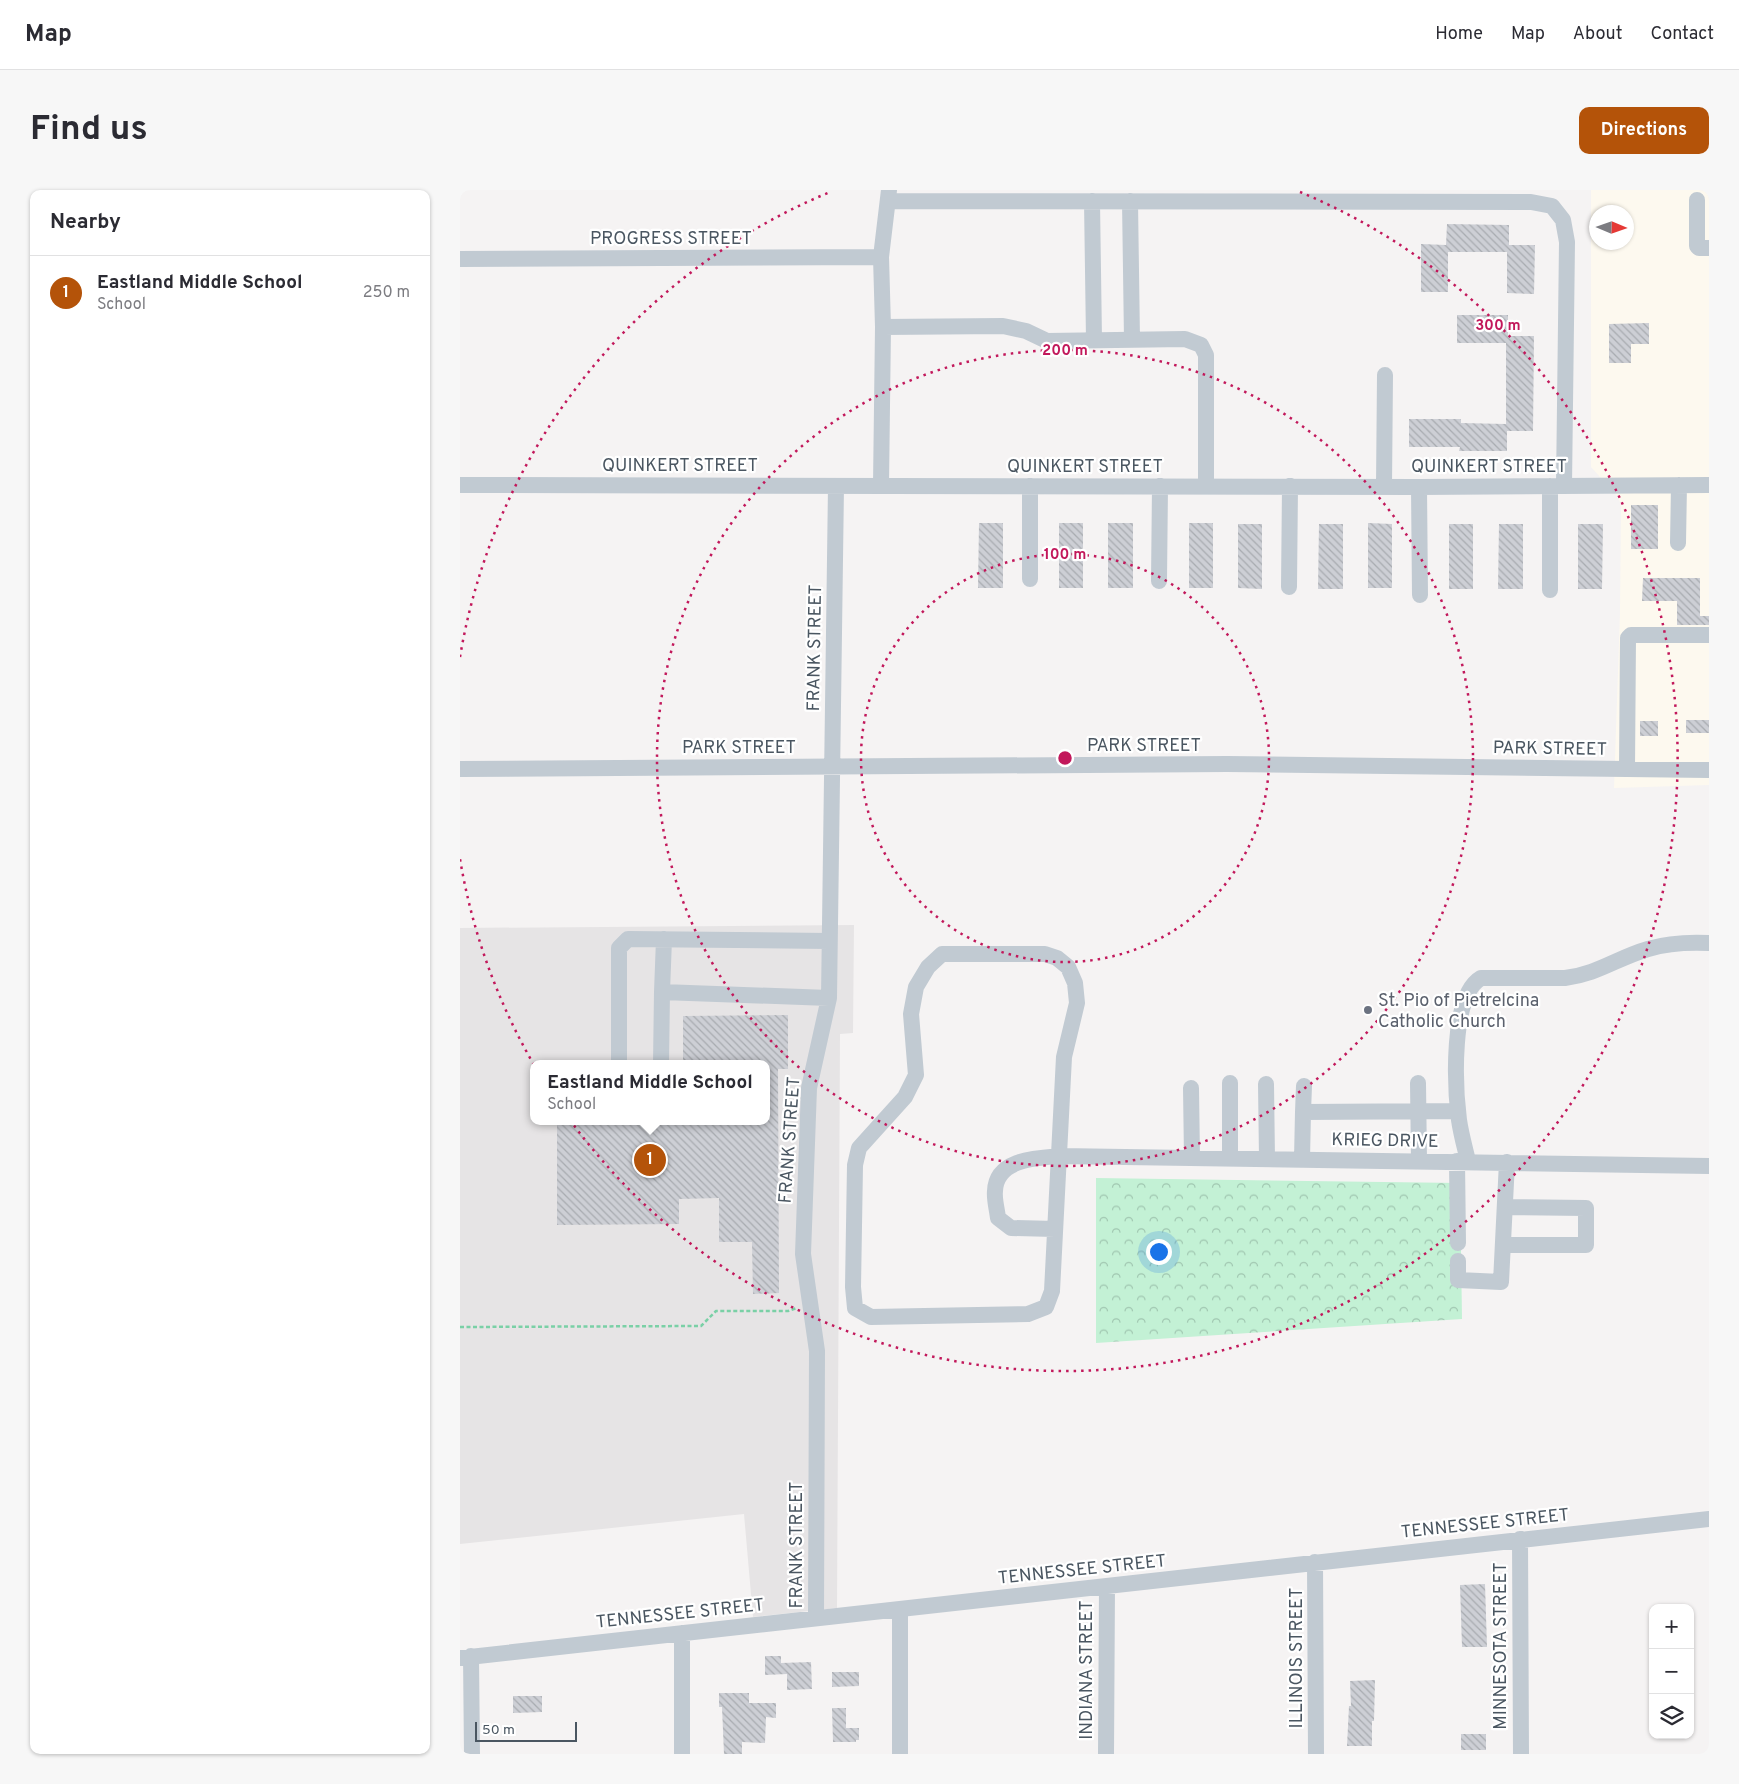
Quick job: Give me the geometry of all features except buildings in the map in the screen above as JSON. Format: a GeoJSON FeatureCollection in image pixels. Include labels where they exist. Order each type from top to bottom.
{"type":"FeatureCollection","features":[{"type":"Feature","properties":{"kind":"street"},"geometry":{"type":"LineString","coordinates":[[880,485],[883,327],[881,257],[889,195],[1092,201],[1531,202],[1552,206],[1563,220],[1567,242],[1557,486],[1550,590]]}},
{"type":"Feature","properties":{"kind":"street"},"geometry":{"type":"LineString","coordinates":[[1697,200],[1697,246],[1699,248],[1709,248]]}},
{"type":"Feature","properties":{"kind":"street"},"geometry":{"type":"LineString","coordinates":[[1092,201],[1094,340]]}},
{"type":"Feature","properties":{"kind":"street"},"geometry":{"type":"LineString","coordinates":[[1130,201],[1132,340]]}},
{"type":"Feature","properties":{"kind":"street","name":"PROGRESS STREET"},"geometry":{"type":"LineString","coordinates":[[460,259],[881,257]]}},
{"type":"Feature","properties":{"kind":"street"},"geometry":{"type":"LineString","coordinates":[[883,327],[1003,326],[1026,331],[1047,341],[1185,340],[1201,345],[1206,355],[1206,486]]}},
{"type":"Feature","properties":{"kind":"street"},"geometry":{"type":"LineString","coordinates":[[1384,486],[1385,375]]}},
{"type":"Feature","properties":{"kind":"street","name":"QUINKERT STREET"},"geometry":{"type":"LineString","coordinates":[[460,485],[1419,487],[1709,485]]}},
{"type":"Feature","properties":{"kind":"street"},"geometry":{"type":"LineString","coordinates":[[1678,544],[1679,485]]}},
{"type":"Feature","properties":{"kind":"street","name":"FRANK STREET"},"geometry":{"type":"LineString","coordinates":[[816,1618],[817,1351],[803,1254],[809,1088],[830,998],[829,940],[836,486]]}},
{"type":"Feature","properties":{"kind":"street"},"geometry":{"type":"LineString","coordinates":[[1030,486],[1030,579]]}},
{"type":"Feature","properties":{"kind":"street"},"geometry":{"type":"LineString","coordinates":[[1159,581],[1160,486]]}},
{"type":"Feature","properties":{"kind":"street"},"geometry":{"type":"LineString","coordinates":[[1288,587],[1290,486]]}},
{"type":"Feature","properties":{"kind":"street"},"geometry":{"type":"LineString","coordinates":[[1419,487],[1420,595]]}},
{"type":"Feature","properties":{"kind":"street"},"geometry":{"type":"LineString","coordinates":[[1627,769],[1628,638],[1631,635],[1709,635]]}},
{"type":"Feature","properties":{"kind":"street","name":"PARK STREET"},"geometry":{"type":"LineString","coordinates":[[460,769],[1227,764],[1709,770]]}},
{"type":"Feature","properties":{"kind":"street"},"geometry":{"type":"LineString","coordinates":[[619,1060],[619,948],[628,939],[829,940]]}},
{"type":"Feature","properties":{"kind":"street"},"geometry":{"type":"LineString","coordinates":[[661,1060],[664,939]]}},
{"type":"Feature","properties":{"kind":"street"},"geometry":{"type":"LineString","coordinates":[[1458,1243],[1463,1141],[1458,1111],[1456,1041],[1464,1001],[1474,982],[1481,978],[1577,977],[1590,974],[1648,949],[1672,943],[1709,943]]}},
{"type":"Feature","properties":{"kind":"street"},"geometry":{"type":"LineString","coordinates":[[942,954],[1045,954],[1057,958],[1068,967],[1075,982],[1077,1003],[1064,1057],[1056,1229],[1052,1291],[1046,1307],[1028,1314],[871,1318],[855,1308],[852,1287],[855,1165],[859,1148],[906,1097],[916,1074],[911,1014],[916,987],[928,968],[942,954]]}},
{"type":"Feature","properties":{"kind":"street"},"geometry":{"type":"LineString","coordinates":[[662,992],[830,998]]}},
{"type":"Feature","properties":{"kind":"street"},"geometry":{"type":"LineString","coordinates":[[1230,1083],[1230,1158]]}},
{"type":"Feature","properties":{"kind":"street"},"geometry":{"type":"LineString","coordinates":[[1266,1084],[1267,1159]]}},
{"type":"Feature","properties":{"kind":"street"},"geometry":{"type":"LineString","coordinates":[[1418,1084],[1419,1161]]}},
{"type":"Feature","properties":{"kind":"street"},"geometry":{"type":"LineString","coordinates":[[1302,1159],[1304,1086]]}},
{"type":"Feature","properties":{"kind":"street"},"geometry":{"type":"LineString","coordinates":[[1191,1088],[1192,1158]]}},
{"type":"Feature","properties":{"kind":"street"},"geometry":{"type":"LineString","coordinates":[[1303,1112],[1458,1111]]}},
{"type":"Feature","properties":{"kind":"street","name":"KRIEG DRIVE"},"geometry":{"type":"LineString","coordinates":[[1056,1229],[1011,1228],[998,1218],[995,1190],[999,1175],[1012,1164],[1035,1158],[1060,1156],[1709,1166]]}},
{"type":"Feature","properties":{"kind":"street"},"geometry":{"type":"LineString","coordinates":[[1458,1261],[1458,1280],[1501,1282],[1508,1162]]}},
{"type":"Feature","properties":{"kind":"street"},"geometry":{"type":"LineString","coordinates":[[1503,1245],[1586,1244],[1586,1208],[1505,1207]]}},
{"type":"Feature","properties":{"kind":"street","name":"TENNESSEE STREET"},"geometry":{"type":"LineString","coordinates":[[466,1657],[1709,1519]]}},
{"type":"Feature","properties":{"kind":"street","name":"MINNESOTA STREET"},"geometry":{"type":"LineString","coordinates":[[1520,1539],[1521,1754]]}},
{"type":"Feature","properties":{"kind":"street","name":"ILLINOIS STREET"},"geometry":{"type":"LineString","coordinates":[[1315,1562],[1316,1754]]}},
{"type":"Feature","properties":{"kind":"street","name":"INDIANA STREET"},"geometry":{"type":"LineString","coordinates":[[1106,1586],[1106,1754]]}},
{"type":"Feature","properties":{"kind":"street"},"geometry":{"type":"LineString","coordinates":[[900,1609],[900,1754]]}},
{"type":"Feature","properties":{"kind":"street"},"geometry":{"type":"LineString","coordinates":[[682,1633],[682,1754]]}},
{"type":"Feature","properties":{"kind":"street"},"geometry":{"type":"LineString","coordinates":[[466,1657],[472,1754]]}},
{"type":"Feature","properties":{"kind":"path"},"geometry":{"type":"LineString","coordinates":[[460,1327],[701,1326],[716,1310],[788,1311],[809,1304]]}},
{"type":"Feature","properties":{"kind":"shaded area"},"geometry":{"type":"Polygon","coordinates":[[[1591,190],[1709,190],[1709,785],[1614,788],[1620,613],[1621,504],[1617,496],[1591,467],[1591,250],[1634,250],[1634,205],[1591,205],[1591,190]]]}},
{"type":"Feature","properties":{"kind":"shaded area"},"geometry":{"type":"Polygon","coordinates":[[[854,925],[853,1033],[840,1034],[837,1608],[753,1617],[744,1514],[460,1544],[460,928],[854,925]]]}},
{"type":"Feature","properties":{"kind":"green space"},"geometry":{"type":"Polygon","coordinates":[[[1096,1178],[1460,1183],[1462,1319],[1096,1343],[1096,1178]]]}},
{"type":"Feature","properties":{"kind":"place","name":"St. Pio of Pietrelcina Catholic Church"},"geometry":{"type":"Point","coordinates":[1368,1010]}},
{"type":"Feature","properties":{"kind":"place","name":"Eastland Middle School"},"geometry":{"type":"Point","coordinates":[650,1160]}}]}
